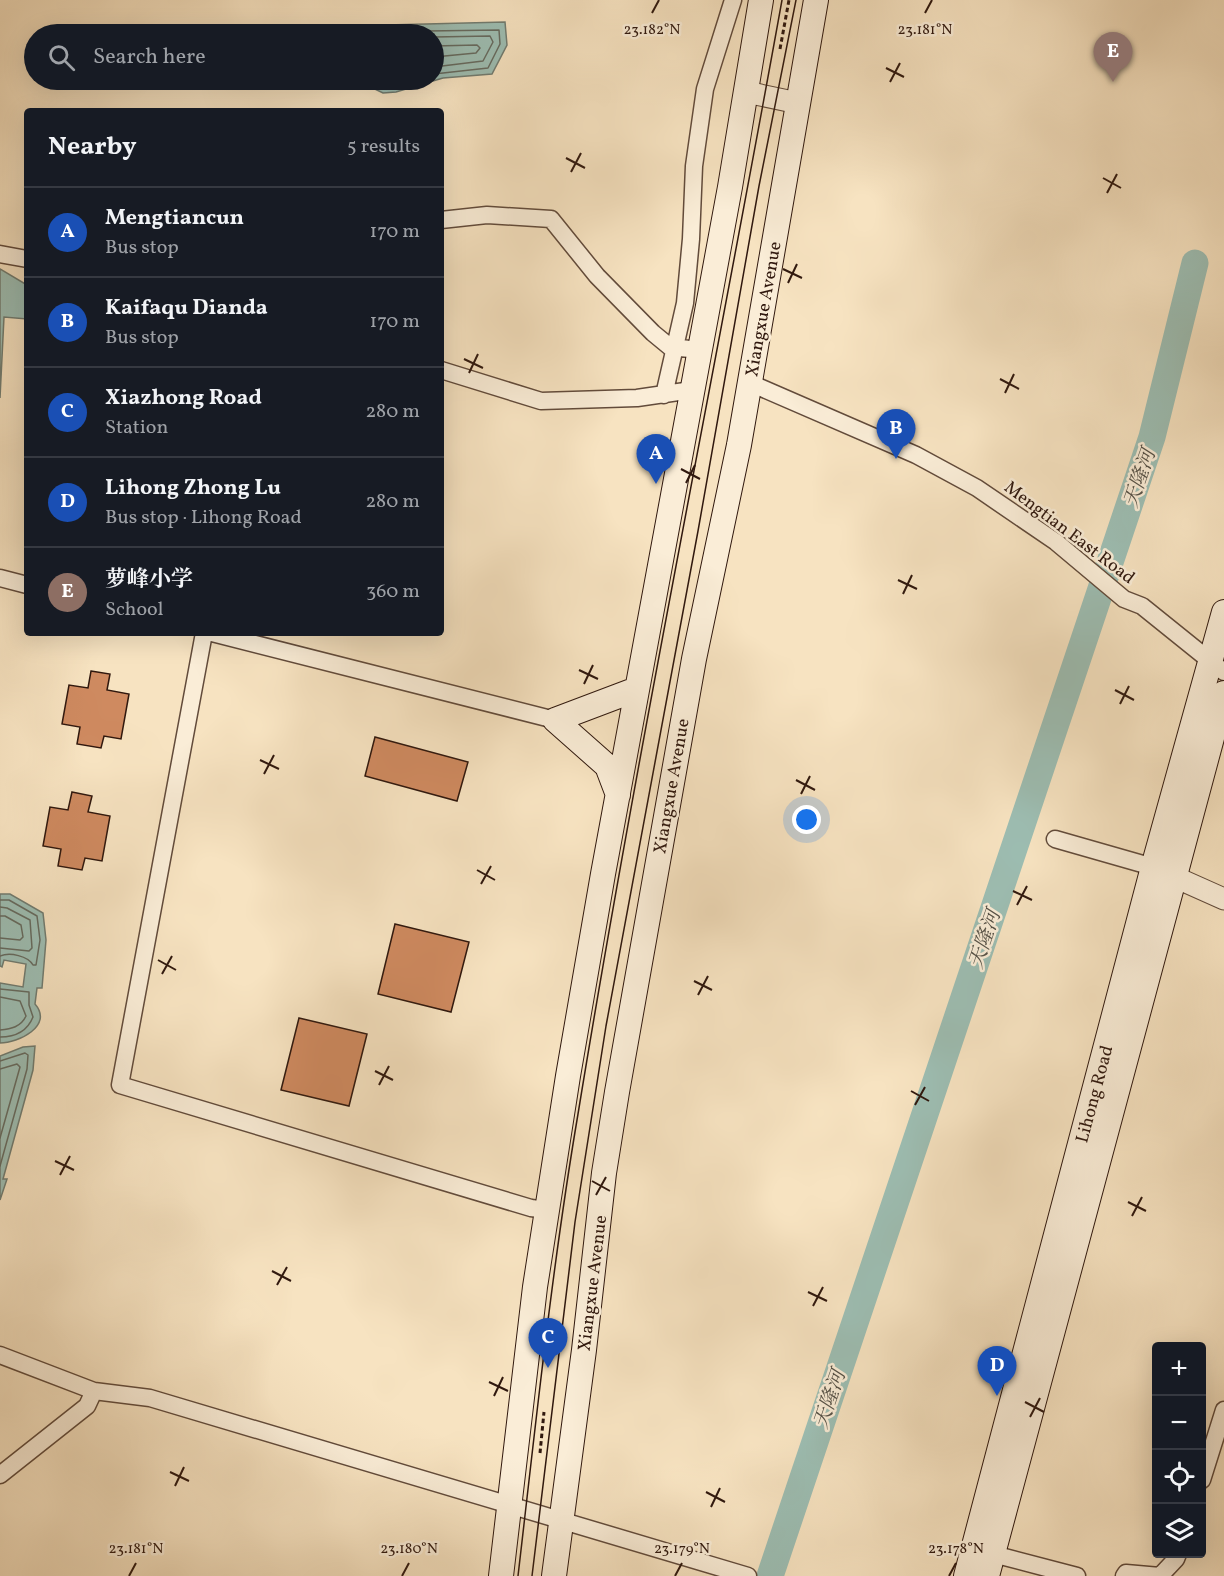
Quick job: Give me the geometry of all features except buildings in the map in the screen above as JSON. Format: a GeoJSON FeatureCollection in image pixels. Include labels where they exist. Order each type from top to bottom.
{"type":"FeatureCollection","features":[{"type":"Feature","properties":{"kind":"main road"},"geometry":{"type":"LineString","coordinates":[[501,1576],[534,1298],[547,1210],[618,795],[700,350],[761,0]]}},
{"type":"Feature","properties":{"kind":"main road","name":"Xiangxue Avenue"},"geometry":{"type":"LineString","coordinates":[[555,1576],[604,1173],[617,1092],[694,659],[750,383],[816,0]]}},
{"type":"Feature","properties":{"kind":"main road","name":"Lihong Road"},"geometry":{"type":"LineString","coordinates":[[990,1565],[1217,666],[1224,612]]}},
{"type":"Feature","properties":{"kind":"main road"},"geometry":{"type":"LineString","coordinates":[[618,795],[607,766],[555,720],[637,690]]}},
{"type":"Feature","properties":{"kind":"main road","name":"Lihong Road"},"geometry":{"type":"LineString","coordinates":[[966,1576],[1164,871],[1224,693]]}},
{"type":"Feature","properties":{"kind":"street"},"geometry":{"type":"LineString","coordinates":[[664,395],[685,303],[694,166],[705,89],[734,0]]}},
{"type":"Feature","properties":{"kind":"street"},"geometry":{"type":"LineString","coordinates":[[746,92],[798,103]]}},
{"type":"Feature","properties":{"kind":"street"},"geometry":{"type":"LineString","coordinates":[[444,220],[487,215],[551,219],[597,276],[653,333],[670,347],[700,350]]}},
{"type":"Feature","properties":{"kind":"street"},"geometry":{"type":"LineString","coordinates":[[0,254],[24,258]]}},
{"type":"Feature","properties":{"kind":"street"},"geometry":{"type":"LineString","coordinates":[[444,371],[541,401],[637,398],[692,390]]}},
{"type":"Feature","properties":{"kind":"street","name":"Mengtian East Road"},"geometry":{"type":"LineString","coordinates":[[750,383],[916,455],[953,474],[1015,512],[1056,542],[1124,599],[1142,606],[1217,666]]}},
{"type":"Feature","properties":{"kind":"street"},"geometry":{"type":"LineString","coordinates":[[0,578],[24,584]]}},
{"type":"Feature","properties":{"kind":"street"},"geometry":{"type":"LineString","coordinates":[[203,636],[120,1085],[531,1208],[547,1210]]}},
{"type":"Feature","properties":{"kind":"street"},"geometry":{"type":"LineString","coordinates":[[224,636],[555,720]]}},
{"type":"Feature","properties":{"kind":"street"},"geometry":{"type":"LineString","coordinates":[[1055,839],[1164,871],[1224,899]]}},
{"type":"Feature","properties":{"kind":"street"},"geometry":{"type":"LineString","coordinates":[[0,1355],[94,1391],[150,1398],[744,1575]]}},
{"type":"Feature","properties":{"kind":"street"},"geometry":{"type":"LineString","coordinates":[[0,1475],[87,1406],[94,1391]]}},
{"type":"Feature","properties":{"kind":"street"},"geometry":{"type":"LineString","coordinates":[[1206,1467],[1224,1410]]}},
{"type":"Feature","properties":{"kind":"street"},"geometry":{"type":"LineString","coordinates":[[1124,1576],[1126,1573],[1160,1576],[1176,1558]]}},
{"type":"Feature","properties":{"kind":"street"},"geometry":{"type":"LineString","coordinates":[[990,1565],[1077,1576]]}},
{"type":"Feature","properties":{"kind":"path"},"geometry":{"type":"LineString","coordinates":[[780,49],[789,0]]}},
{"type":"Feature","properties":{"kind":"path"},"geometry":{"type":"LineString","coordinates":[[540,1453],[544,1412]]}},
{"type":"Feature","properties":{"kind":"water"},"geometry":{"type":"Polygon","coordinates":[[[505,22],[507,45],[492,74],[444,78],[444,24],[426,24],[505,22]]]}},
{"type":"Feature","properties":{"kind":"water"},"geometry":{"type":"Polygon","coordinates":[[[377,90],[403,90],[396,92],[383,93],[377,90]]]}},
{"type":"Feature","properties":{"kind":"water"},"geometry":{"type":"Polygon","coordinates":[[[0,269],[24,283],[24,319],[4,317],[0,398],[0,269]]]}},
{"type":"Feature","properties":{"kind":"water"},"geometry":{"type":"Polygon","coordinates":[[[0,894],[10,894],[43,913],[46,940],[42,988],[37,988],[35,1004],[40,1012],[37,1026],[16,1040],[0,1043],[0,983],[23,987],[26,964],[4,960],[2,967],[0,966],[0,894]]]}},
{"type":"Feature","properties":{"kind":"water"},"geometry":{"type":"Polygon","coordinates":[[[35,1046],[33,1070],[3,1179],[7,1179],[0,1200],[0,1056],[23,1047],[35,1046]]]}},
{"type":"Feature","properties":{"kind":"waterway","name":"天隆河"},"geometry":{"type":"LineString","coordinates":[[770,1576],[1152,437],[1195,263]]}},
{"type":"Feature","properties":{"kind":"tram line"},"geometry":{"type":"LineString","coordinates":[[518,1576],[552,1287],[578,1114],[626,835],[782,0]]}},
{"type":"Feature","properties":{"kind":"tram line"},"geometry":{"type":"LineString","coordinates":[[532,1576],[575,1222],[606,1026],[698,531],[759,186],[796,0]]}},
{"type":"Feature","properties":{"kind":"place","name":"萝峰小学"},"geometry":{"type":"Point","coordinates":[1113,82]}},
{"type":"Feature","properties":{"kind":"place","name":"Kaifaqu Dianda"},"geometry":{"type":"Point","coordinates":[896,459]}},
{"type":"Feature","properties":{"kind":"place","name":"Mengtiancun"},"geometry":{"type":"Point","coordinates":[656,484]}},
{"type":"Feature","properties":{"kind":"place","name":"Xiazhong Road"},"geometry":{"type":"Point","coordinates":[548,1368]}},
{"type":"Feature","properties":{"kind":"place","name":"Lihong Zhong Lu"},"geometry":{"type":"Point","coordinates":[997,1396]}}]}
